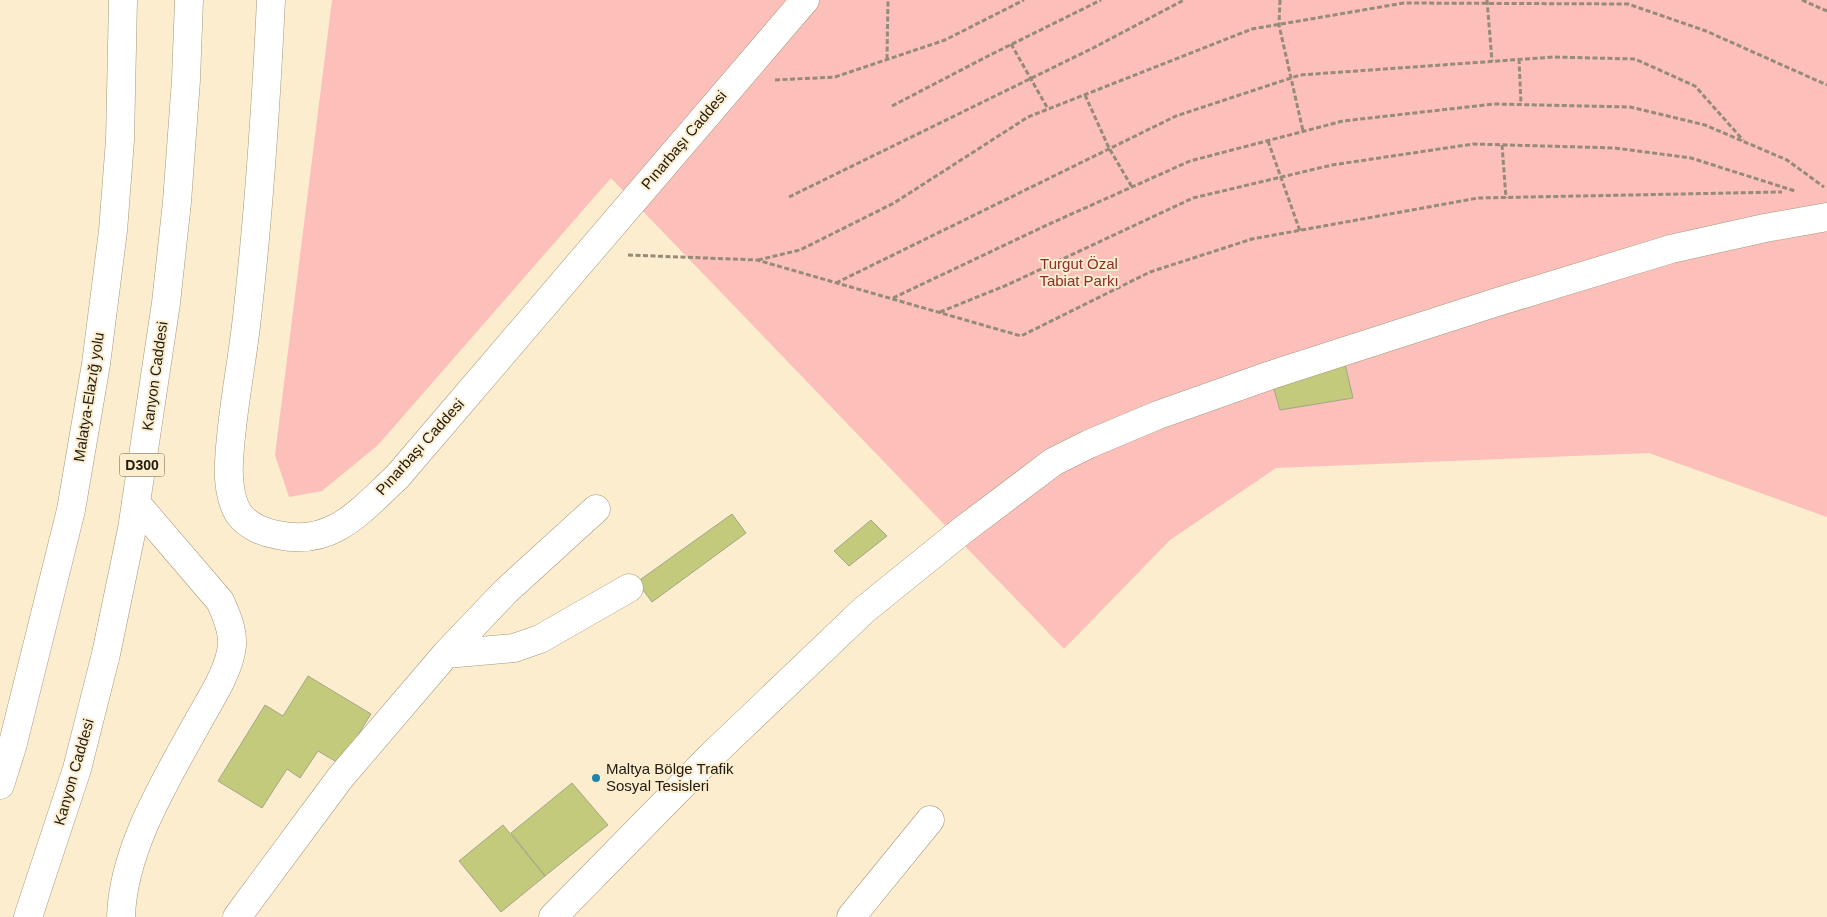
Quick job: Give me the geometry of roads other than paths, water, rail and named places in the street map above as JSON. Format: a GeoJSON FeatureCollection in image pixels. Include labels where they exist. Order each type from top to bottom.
{"type":"FeatureCollection","features":[{"type":"Feature","properties":{"kind":"main road","name":"Malatya-Elazığ yolu"},"geometry":{"type":"LineString","coordinates":[[0,785],[12,747],[71,510],[96,364],[113,231],[120,140],[124,45],[123,0]]}},
{"type":"Feature","properties":{"kind":"main road","name":"Kanyon Caddesi"},"geometry":{"type":"LineString","coordinates":[[28,917],[77,769],[106,654],[136,504],[166,304],[177,202],[186,80],[189,0]]}},
{"type":"Feature","properties":{"kind":"main road","name":"Pınarbaşı Caddesi"},"geometry":{"type":"LineString","coordinates":[[271,0],[258,194],[247,316],[229,465],[231,494],[239,514],[250,525],[268,534],[290,538],[310,538],[338,527],[353,517],[397,477],[804,0]]}},
{"type":"Feature","properties":{"kind":"main road"},"geometry":{"type":"LineString","coordinates":[[553,917],[710,757],[864,610],[963,530],[1053,462],[1089,444],[1158,415],[1271,375],[1494,303],[1670,249],[1827,217]]}},
{"type":"Feature","properties":{"kind":"main road"},"geometry":{"type":"LineString","coordinates":[[121,917],[125,882],[139,838],[154,803],[214,692],[228,660],[232,644],[228,620],[220,601],[136,504]]}},
{"type":"Feature","properties":{"kind":"main road"},"geometry":{"type":"LineString","coordinates":[[237,917],[340,778],[446,654],[506,591],[596,509]]}},
{"type":"Feature","properties":{"kind":"main road"},"geometry":{"type":"LineString","coordinates":[[446,654],[514,648],[540,639],[630,588]]}},
{"type":"Feature","properties":{"kind":"main road"},"geometry":{"type":"LineString","coordinates":[[851,917],[930,820]]}},
{"type":"Feature","properties":{"kind":"place","name":"Maltya Bölge Trafik Sosyal Tesisleri"},"geometry":{"type":"Point","coordinates":[596,778]}},
{"type":"Feature","properties":{"kind":"park label","name":"Turgut Özal Tabiat Parkı"},"geometry":{"type":"Point","coordinates":[1079,272]}}]}
